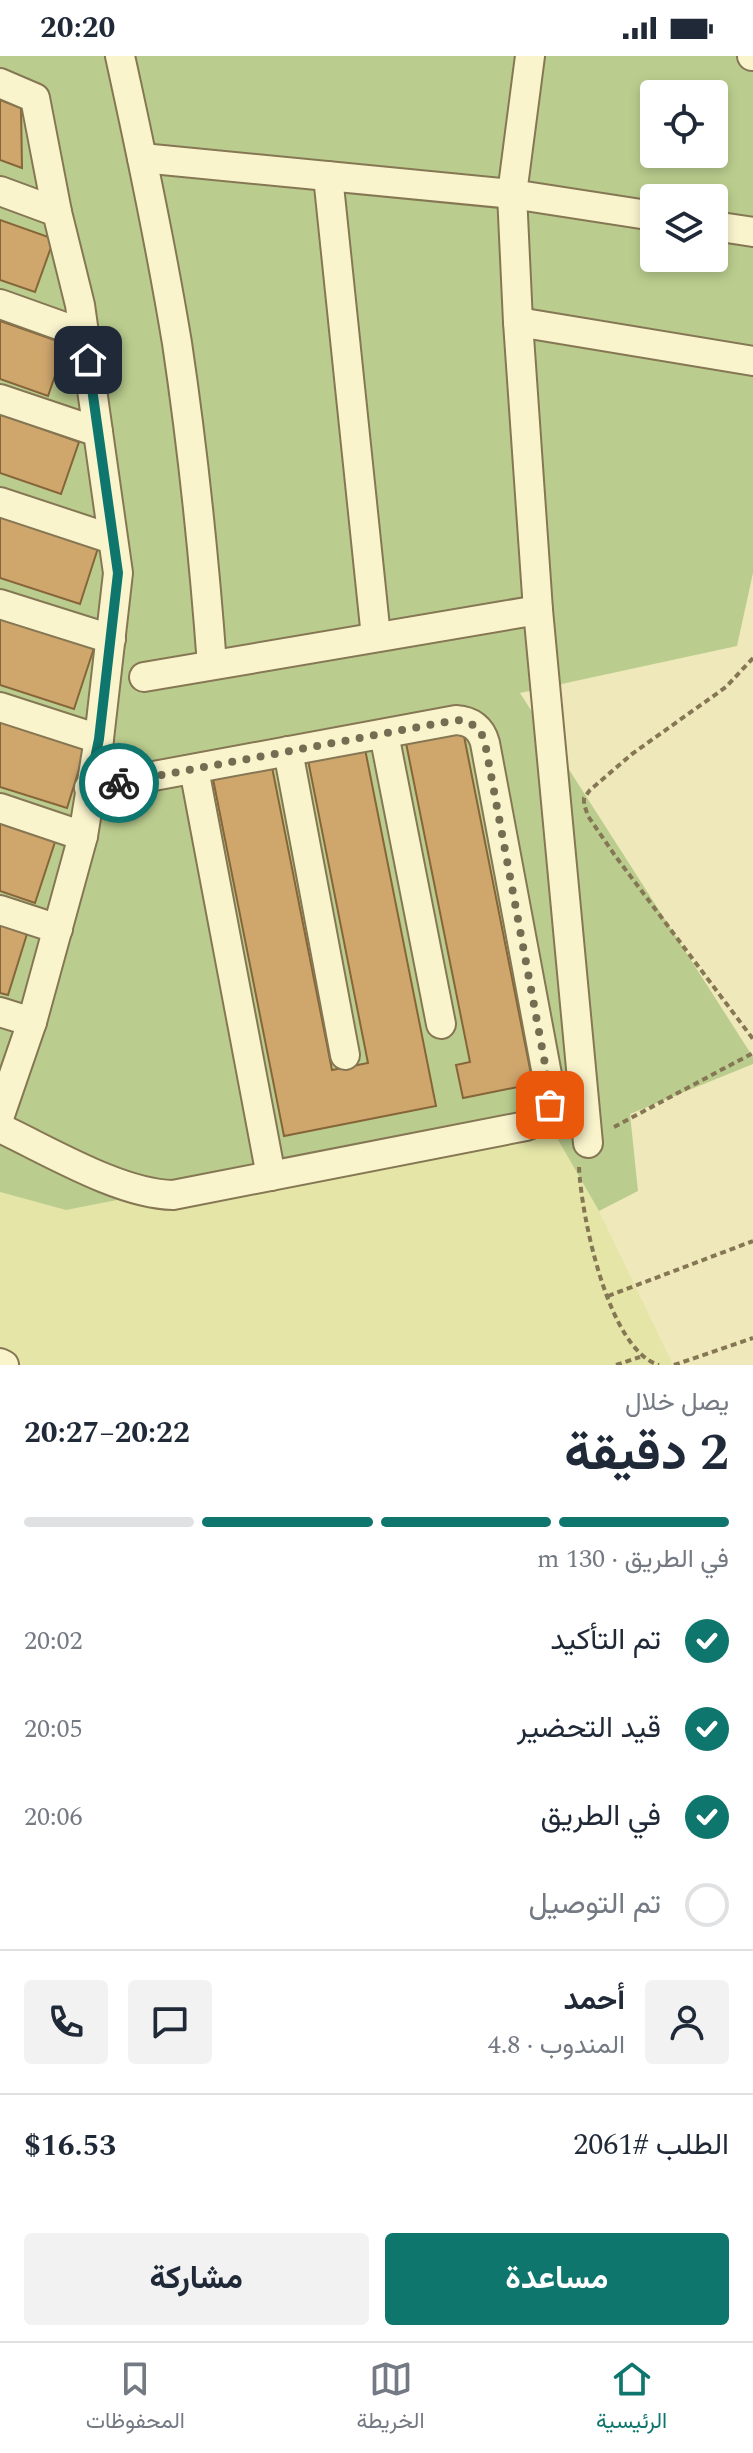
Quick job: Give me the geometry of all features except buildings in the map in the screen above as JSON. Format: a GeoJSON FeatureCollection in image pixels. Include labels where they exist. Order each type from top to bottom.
{"type":"FeatureCollection","features":[{"type":"Feature","properties":{"kind":"street"},"geometry":{"type":"LineString","coordinates":[[120,56],[177,343],[192,451],[212,665]]}},
{"type":"Feature","properties":{"kind":"street"},"geometry":{"type":"LineString","coordinates":[[530,56],[512,194],[518,322],[538,610],[588,1143]]}},
{"type":"Feature","properties":{"kind":"street"},"geometry":{"type":"LineString","coordinates":[[0,83],[35,98],[84,334],[118,573],[99,739],[83,836],[32,1022],[0,1115]]}},
{"type":"Feature","properties":{"kind":"street"},"geometry":{"type":"LineString","coordinates":[[142,158],[512,194],[640,214]]}},
{"type":"Feature","properties":{"kind":"street"},"geometry":{"type":"LineString","coordinates":[[328,176],[376,637]]}},
{"type":"Feature","properties":{"kind":"street"},"geometry":{"type":"LineString","coordinates":[[0,191],[57,212]]}},
{"type":"Feature","properties":{"kind":"street"},"geometry":{"type":"LineString","coordinates":[[728,228],[753,232]]}},
{"type":"Feature","properties":{"kind":"street"},"geometry":{"type":"LineString","coordinates":[[0,304],[84,334]]}},
{"type":"Feature","properties":{"kind":"street"},"geometry":{"type":"LineString","coordinates":[[518,322],[753,361]]}},
{"type":"Feature","properties":{"kind":"street"},"geometry":{"type":"LineString","coordinates":[[0,399],[98,432]]}},
{"type":"Feature","properties":{"kind":"street"},"geometry":{"type":"LineString","coordinates":[[0,502],[112,539]]}},
{"type":"Feature","properties":{"kind":"street"},"geometry":{"type":"LineString","coordinates":[[0,604],[111,639]]}},
{"type":"Feature","properties":{"kind":"street"},"geometry":{"type":"LineString","coordinates":[[144,677],[538,610]]}},
{"type":"Feature","properties":{"kind":"street"},"geometry":{"type":"LineString","coordinates":[[0,707],[99,739]]}},
{"type":"Feature","properties":{"kind":"street"},"geometry":{"type":"LineString","coordinates":[[0,1128],[129,1189],[143,1193],[189,1193],[526,1126],[541,1119],[550,1105],[551,1096],[483,736],[473,724],[456,720],[89,788]]}},
{"type":"Feature","properties":{"kind":"street"},"geometry":{"type":"LineString","coordinates":[[384,734],[441,1024]]}},
{"type":"Feature","properties":{"kind":"street"},"geometry":{"type":"LineString","coordinates":[[288,751],[345,1055]]}},
{"type":"Feature","properties":{"kind":"street"},"geometry":{"type":"LineString","coordinates":[[194,769],[271,1176]]}},
{"type":"Feature","properties":{"kind":"street"},"geometry":{"type":"LineString","coordinates":[[0,808],[83,836]]}},
{"type":"Feature","properties":{"kind":"street"},"geometry":{"type":"LineString","coordinates":[[0,910],[58,929]]}},
{"type":"Feature","properties":{"kind":"street"},"geometry":{"type":"LineString","coordinates":[[0,1012],[32,1022]]}},
{"type":"Feature","properties":{"kind":"path"},"geometry":{"type":"LineString","coordinates":[[753,658],[726,687],[632,754],[584,798],[588,816],[616,857],[753,1039]]}},
{"type":"Feature","properties":{"kind":"path"},"geometry":{"type":"LineString","coordinates":[[659,1365],[641,1357],[634,1349],[608,1296],[591,1247],[581,1195],[580,1159],[588,1143],[753,1053]]}},
{"type":"Feature","properties":{"kind":"path"},"geometry":{"type":"LineString","coordinates":[[608,1296],[753,1241]]}},
{"type":"Feature","properties":{"kind":"path"},"geometry":{"type":"LineString","coordinates":[[674,1365],[753,1338]]}},
{"type":"Feature","properties":{"kind":"path"},"geometry":{"type":"LineString","coordinates":[[616,1365],[641,1357]]}},
{"type":"Feature","properties":{"kind":"green space"},"geometry":{"type":"Polygon","coordinates":[[[0,56],[753,56],[753,573],[737,646],[520,693],[753,1057],[753,1064],[630,1114],[638,1191],[599,1211],[545,1117],[66,1210],[0,1192],[0,56]]]}},
{"type":"Feature","properties":{"kind":"green space"},"geometry":{"type":"Polygon","coordinates":[[[545,1117],[599,1211],[673,1365],[0,1365],[0,1192],[66,1210],[545,1117]]]}},
{"type":"Feature","properties":{"kind":"way so far"},"geometry":{"type":"LineString","coordinates":[[119,783],[456,720],[473,724],[485,743],[551,1096],[550,1105]]}},
{"type":"Feature","properties":{"kind":"route"},"geometry":{"type":"LineString","coordinates":[[88,360],[118,573],[99,739],[89,788],[119,783]]}}]}
